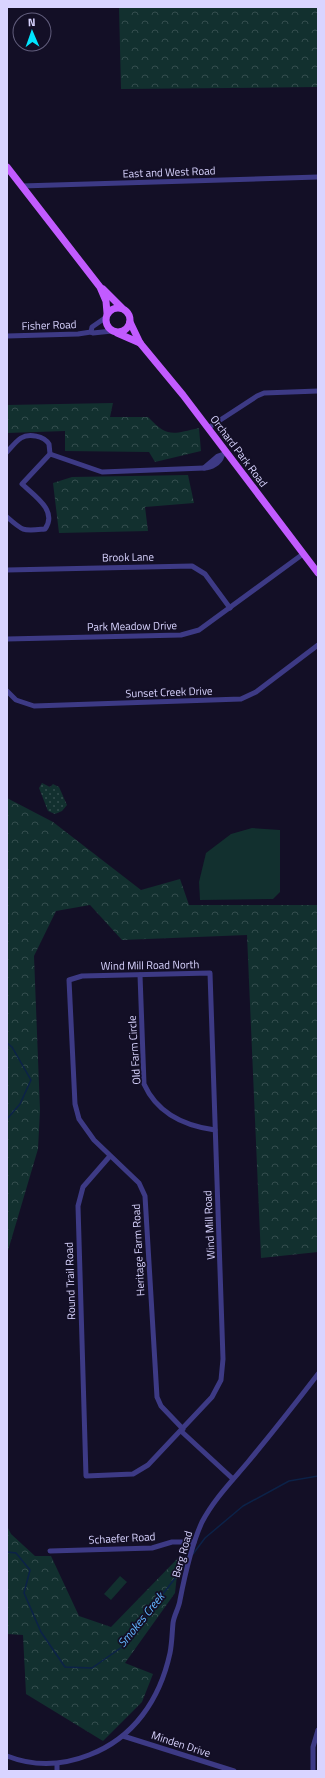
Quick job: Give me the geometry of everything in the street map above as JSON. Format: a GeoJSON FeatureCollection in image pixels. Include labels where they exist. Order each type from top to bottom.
{"type":"FeatureCollection","features":[{"type":"Feature","properties":{"kind":"main road"},"geometry":{"type":"LineString","coordinates":[[7,167],[100,287],[128,314],[130,322],[126,329],[114,332],[106,324],[106,301],[100,287]]}},
{"type":"Feature","properties":{"kind":"main road"},"geometry":{"type":"LineString","coordinates":[[106,315],[114,308],[122,308]]}},
{"type":"Feature","properties":{"kind":"main road","name":"Orchard Park Road"},"geometry":{"type":"LineString","coordinates":[[130,322],[140,343],[208,428],[225,454],[318,573]]}},
{"type":"Feature","properties":{"kind":"main road","name":"Orchard Park Road"},"geometry":{"type":"LineString","coordinates":[[114,332],[140,343]]}},
{"type":"Feature","properties":{"kind":"street","name":"East and West Road"},"geometry":{"type":"LineString","coordinates":[[21,186],[318,177]]}},
{"type":"Feature","properties":{"kind":"street","name":"Fisher Road"},"geometry":{"type":"LineString","coordinates":[[91,332],[92,327],[106,315]]}},
{"type":"Feature","properties":{"kind":"street","name":"Fisher Road"},"geometry":{"type":"LineString","coordinates":[[7,336],[78,334],[91,332],[93,334],[114,332]]}},
{"type":"Feature","properties":{"kind":"street"},"geometry":{"type":"LineString","coordinates":[[208,428],[257,396],[264,394],[318,391]]}},
{"type":"Feature","properties":{"kind":"street"},"geometry":{"type":"LineString","coordinates":[[7,452],[20,439],[24,437],[37,436],[47,440],[50,454],[22,484],[49,512],[49,523],[45,529],[20,529],[7,517]]}},
{"type":"Feature","properties":{"kind":"street"},"geometry":{"type":"LineString","coordinates":[[50,454],[102,472],[204,468],[218,456],[225,454]]}},
{"type":"Feature","properties":{"kind":"street","name":"Park Meadow Drive"},"geometry":{"type":"LineString","coordinates":[[7,639],[181,635],[200,630],[303,554]]}},
{"type":"Feature","properties":{"kind":"street","name":"Brook Lane"},"geometry":{"type":"LineString","coordinates":[[7,570],[192,566],[205,574],[230,608]]}},
{"type":"Feature","properties":{"kind":"street","name":"Sunset Creek Drive"},"geometry":{"type":"LineString","coordinates":[[7,691],[16,700],[34,706],[241,699],[256,692],[318,645]]}},
{"type":"Feature","properties":{"kind":"street","name":"Wind Mill Road North"},"geometry":{"type":"LineString","coordinates":[[82,976],[210,973],[211,1006]]}},
{"type":"Feature","properties":{"kind":"street","name":"Old Farm Circle"},"geometry":{"type":"LineString","coordinates":[[140,975],[144,1084],[149,1095],[167,1112],[179,1120],[192,1126],[215,1130]]}},
{"type":"Feature","properties":{"kind":"street","name":"Heritage Farm Road"},"geometry":{"type":"LineString","coordinates":[[82,976],[69,980],[75,1104],[78,1118],[94,1140],[139,1182],[145,1196],[157,1397],[161,1406],[182,1430],[233,1480]]}},
{"type":"Feature","properties":{"kind":"street","name":"Wind Mill Road"},"geometry":{"type":"LineString","coordinates":[[84,1416],[86,1476],[133,1474],[148,1466],[218,1389],[222,1373],[223,1344],[211,1006]]}},
{"type":"Feature","properties":{"kind":"street","name":"Round Trail Road"},"geometry":{"type":"LineString","coordinates":[[84,1416],[78,1206],[83,1187],[110,1156]]}},
{"type":"Feature","properties":{"kind":"street","name":"Berg Road"},"geometry":{"type":"LineString","coordinates":[[7,1756],[28,1763],[57,1764],[82,1758],[94,1754],[123,1736],[138,1723],[145,1714],[164,1676],[170,1652],[173,1622],[180,1601],[194,1542],[213,1501],[233,1480],[318,1374]]}},
{"type":"Feature","properties":{"kind":"street","name":"Schaefer Road"},"geometry":{"type":"LineString","coordinates":[[50,1551],[152,1548],[172,1542],[194,1542]]}},
{"type":"Feature","properties":{"kind":"street"},"geometry":{"type":"LineString","coordinates":[[313,1771],[315,1758],[314,1741],[318,1730]]}},
{"type":"Feature","properties":{"kind":"street","name":"Minden Drive"},"geometry":{"type":"LineString","coordinates":[[123,1736],[234,1771]]}},
{"type":"Feature","properties":{"kind":"street"},"geometry":{"type":"LineString","coordinates":[[57,1764],[57,1771]]}},
{"type":"Feature","properties":{"kind":"green space"},"geometry":{"type":"Polygon","coordinates":[[[119,7],[318,7],[318,87],[121,89],[119,7]]]}},
{"type":"Feature","properties":{"kind":"green space"},"geometry":{"type":"Polygon","coordinates":[[[113,403],[110,417],[148,417],[155,424],[171,433],[199,428],[201,451],[155,462],[149,452],[65,451],[65,431],[7,433],[7,405],[113,403]]]}},
{"type":"Feature","properties":{"kind":"green space"},"geometry":{"type":"Polygon","coordinates":[[[188,475],[194,503],[145,507],[148,531],[59,533],[53,483],[72,477],[188,475]]]}},
{"type":"Feature","properties":{"kind":"green space"},"geometry":{"type":"Polygon","coordinates":[[[42,783],[50,787],[53,784],[59,787],[67,805],[62,811],[55,814],[48,811],[39,788],[42,783]]]}},
{"type":"Feature","properties":{"kind":"green space"},"geometry":{"type":"Polygon","coordinates":[[[7,798],[53,822],[141,890],[180,879],[189,905],[318,905],[318,1252],[261,1258],[247,935],[122,940],[90,905],[56,911],[34,956],[40,1110],[38,1149],[7,1254],[7,798]]]}},
{"type":"Feature","properties":{"kind":"green space"},"geometry":{"type":"Polygon","coordinates":[[[252,828],[280,830],[280,892],[273,899],[200,900],[199,882],[206,853],[231,834],[252,828]]]}},
{"type":"Feature","properties":{"kind":"green space"},"geometry":{"type":"Polygon","coordinates":[[[7,1526],[11,1534],[35,1556],[51,1556],[79,1616],[111,1627],[179,1557],[175,1593],[125,1663],[153,1674],[142,1702],[103,1741],[26,1694],[23,1635],[7,1634],[7,1526]]]}},
{"type":"Feature","properties":{"kind":"green space"},"geometry":{"type":"Polygon","coordinates":[[[120,1576],[127,1582],[111,1600],[104,1594],[120,1576]]]}},
{"type":"Feature","properties":{"kind":"waterway","name":"Smokes Creek"},"geometry":{"type":"LineString","coordinates":[[7,1043],[12,1047],[31,1080],[20,1104],[7,1119]]}},
{"type":"Feature","properties":{"kind":"waterway","name":"Smokes Creek"},"geometry":{"type":"LineString","coordinates":[[193,1554],[205,1538],[243,1506],[289,1481],[318,1476]]}},
{"type":"Feature","properties":{"kind":"waterway","name":"Smokes Creek"},"geometry":{"type":"LineString","coordinates":[[7,1552],[16,1553],[30,1570],[24,1593],[41,1632],[65,1667],[92,1668],[122,1647],[186,1564]]}}]}
